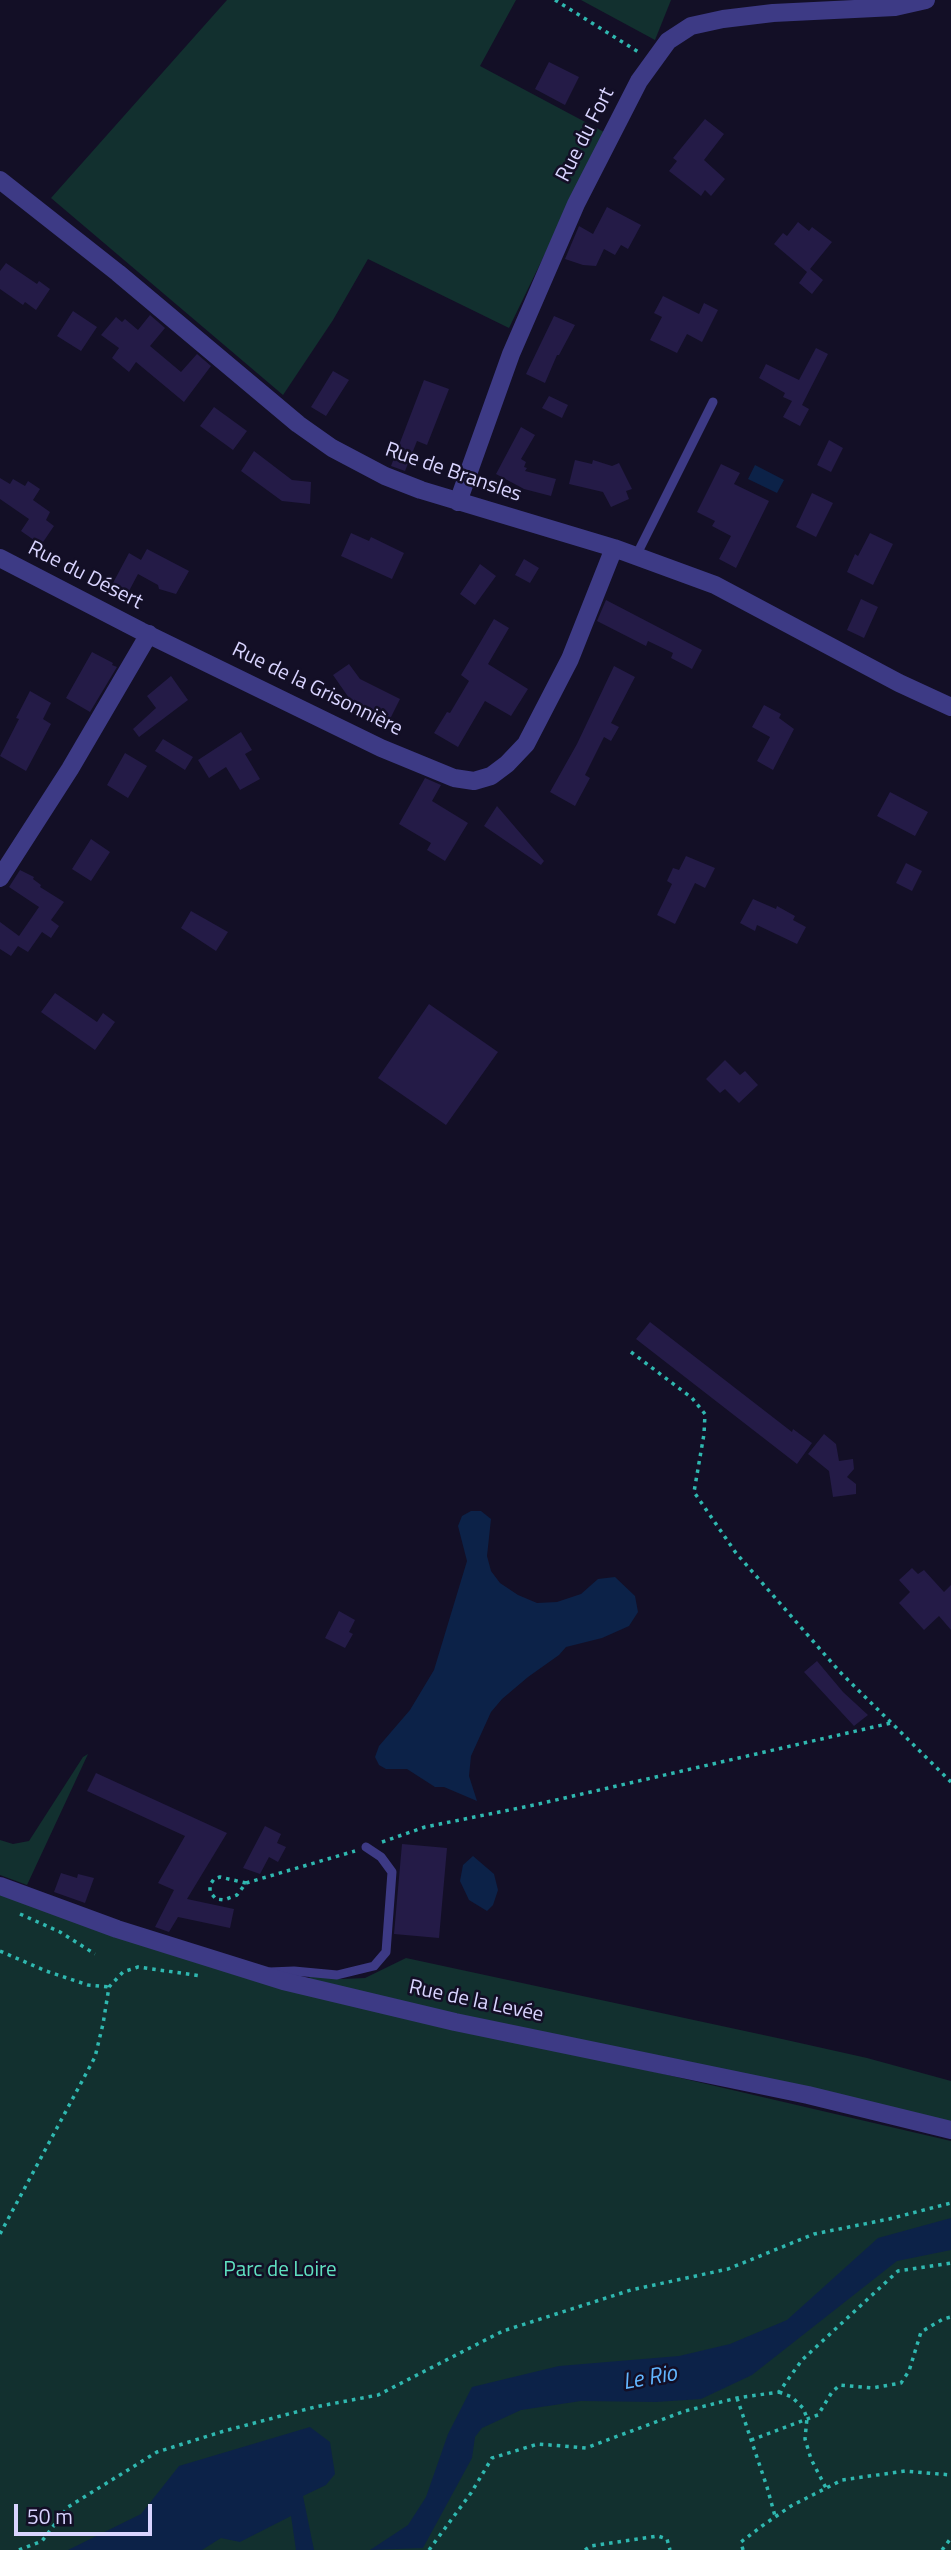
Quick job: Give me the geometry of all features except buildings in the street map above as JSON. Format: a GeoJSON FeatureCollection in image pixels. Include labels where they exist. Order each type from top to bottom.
{"type":"FeatureCollection","features":[{"type":"Feature","properties":{"kind":"street","name":"Rue du Fort"},"geometry":{"type":"LineString","coordinates":[[458,502],[510,354],[571,216],[639,81],[668,41],[691,26],[773,13],[895,7],[926,0]]}},
{"type":"Feature","properties":{"kind":"street","name":"Rue de Bransles"},"geometry":{"type":"LineString","coordinates":[[0,180],[117,272],[298,424],[332,448],[385,476],[458,502],[614,548],[715,585],[951,707]]}},
{"type":"Feature","properties":{"kind":"street","name":"Rue de la Grisonnière"},"geometry":{"type":"LineString","coordinates":[[149,634],[381,748],[454,778],[474,781],[491,776],[526,744],[570,659],[614,548]]}},
{"type":"Feature","properties":{"kind":"street","name":"Rue du Désert"},"geometry":{"type":"LineString","coordinates":[[0,558],[149,634]]}},
{"type":"Feature","properties":{"kind":"street"},"geometry":{"type":"LineString","coordinates":[[0,878],[58,790],[149,634]]}},
{"type":"Feature","properties":{"kind":"street","name":"Rue de la Levée"},"geometry":{"type":"LineString","coordinates":[[0,1886],[117,1929],[283,1981],[455,2022],[808,2095],[951,2130]]}},
{"type":"Feature","properties":{"kind":"lane"},"geometry":{"type":"LineString","coordinates":[[636,556],[713,402]]}},
{"type":"Feature","properties":{"kind":"lane"},"geometry":{"type":"LineString","coordinates":[[255,1972],[294,1971],[337,1975],[374,1966],[386,1952],[392,1872],[381,1857],[366,1847]]}},
{"type":"Feature","properties":{"kind":"path"},"geometry":{"type":"LineString","coordinates":[[555,0],[654,61]]}},
{"type":"Feature","properties":{"kind":"path"},"geometry":{"type":"LineString","coordinates":[[631,1352],[692,1398],[705,1413],[694,1492],[736,1553],[840,1672],[951,1782]]}},
{"type":"Feature","properties":{"kind":"path"},"geometry":{"type":"LineString","coordinates":[[246,1883],[237,1895],[224,1900],[216,1899],[210,1892],[214,1879],[220,1877],[246,1883],[366,1847],[425,1826],[534,1805],[891,1723]]}},
{"type":"Feature","properties":{"kind":"path"},"geometry":{"type":"LineString","coordinates":[[17,1913],[60,1932],[95,1954]]}},
{"type":"Feature","properties":{"kind":"path"},"geometry":{"type":"LineString","coordinates":[[0,1951],[77,1982],[109,1987]]}},
{"type":"Feature","properties":{"kind":"path"},"geometry":{"type":"LineString","coordinates":[[1,2232],[94,2057],[109,1987],[124,1972],[138,1967],[210,1978]]}},
{"type":"Feature","properties":{"kind":"path"},"geometry":{"type":"LineString","coordinates":[[19,2550],[42,2541],[68,2507],[157,2452],[315,2407],[378,2395],[503,2331],[631,2290],[728,2269],[814,2234],[951,2203]]}},
{"type":"Feature","properties":{"kind":"path"},"geometry":{"type":"LineString","coordinates":[[779,2392],[802,2361],[898,2271],[951,2263]]}},
{"type":"Feature","properties":{"kind":"path"},"geometry":{"type":"LineString","coordinates":[[751,2440],[818,2415],[832,2392],[840,2385],[872,2388],[901,2383],[909,2371],[921,2332],[943,2319],[951,2318]]}},
{"type":"Feature","properties":{"kind":"path"},"geometry":{"type":"LineString","coordinates":[[429,2550],[471,2493],[492,2458],[538,2444],[586,2448],[685,2411],[737,2398],[779,2392],[792,2397],[803,2408],[807,2418],[805,2439],[811,2459],[826,2488]]}},
{"type":"Feature","properties":{"kind":"path"},"geometry":{"type":"LineString","coordinates":[[737,2398],[775,2517]]}},
{"type":"Feature","properties":{"kind":"path"},"geometry":{"type":"LineString","coordinates":[[743,2550],[741,2542],[775,2517],[842,2480],[905,2471],[951,2475]]}},
{"type":"Feature","properties":{"kind":"path"},"geometry":{"type":"LineString","coordinates":[[585,2550],[591,2546],[658,2536],[667,2539],[670,2550]]}},
{"type":"Feature","properties":{"kind":"path"},"geometry":{"type":"LineString","coordinates":[[942,2550],[951,2539]]}},
{"type":"Feature","properties":{"kind":"green space"},"geometry":{"type":"Polygon","coordinates":[[[227,0],[516,0],[480,66],[604,132],[509,328],[368,259],[333,320],[283,395],[51,198],[227,0]]]}},
{"type":"Feature","properties":{"kind":"green space"},"geometry":{"type":"Polygon","coordinates":[[[581,0],[671,0],[655,40],[581,0]]]}},
{"type":"Feature","properties":{"kind":"green space"},"geometry":{"type":"Polygon","coordinates":[[[88,1754],[27,1885],[0,1875],[0,1840],[13,1844],[29,1841],[83,1757],[88,1754]]]}},
{"type":"Feature","properties":{"kind":"green space","name":"Parc de Loire"},"geometry":{"type":"Polygon","coordinates":[[[0,1892],[252,1978],[951,2141],[951,2550],[0,2550],[0,1892]]]}},
{"type":"Feature","properties":{"kind":"green space"},"geometry":{"type":"Polygon","coordinates":[[[406,1958],[867,2058],[951,2081],[951,2124],[480,2022],[308,1980],[311,1975],[342,1979],[365,1978],[406,1958]]]}},
{"type":"Feature","properties":{"kind":"water"},"geometry":{"type":"Polygon","coordinates":[[[755,465],[784,480],[777,493],[748,479],[755,465]]]}},
{"type":"Feature","properties":{"kind":"water"},"geometry":{"type":"Polygon","coordinates":[[[471,1511],[481,1511],[491,1519],[487,1556],[491,1571],[500,1583],[518,1595],[537,1603],[557,1602],[581,1594],[598,1579],[615,1577],[635,1596],[638,1612],[629,1626],[602,1638],[566,1647],[502,1699],[491,1712],[471,1756],[469,1776],[477,1801],[444,1787],[435,1787],[407,1769],[386,1769],[379,1765],[375,1757],[379,1746],[410,1710],[434,1670],[467,1561],[458,1526],[462,1516],[471,1511]]]}},
{"type":"Feature","properties":{"kind":"water"},"geometry":{"type":"Polygon","coordinates":[[[473,1856],[494,1874],[498,1890],[493,1905],[487,1911],[469,1900],[460,1881],[463,1865],[473,1856]]]}},
{"type":"Feature","properties":{"kind":"water","name":"Le Rio"},"geometry":{"type":"Polygon","coordinates":[[[951,2218],[951,2250],[897,2261],[752,2375],[701,2399],[656,2402],[581,2401],[521,2410],[482,2428],[475,2437],[472,2458],[423,2548],[370,2550],[408,2525],[426,2497],[448,2434],[472,2387],[559,2366],[679,2356],[730,2344],[787,2320],[878,2238],[951,2218]]]}},
{"type":"Feature","properties":{"kind":"water"},"geometry":{"type":"Polygon","coordinates":[[[310,2427],[330,2442],[335,2474],[326,2485],[303,2496],[314,2550],[296,2550],[291,2516],[240,2542],[221,2538],[202,2550],[68,2550],[141,2514],[179,2466],[310,2427]]]}}]}
